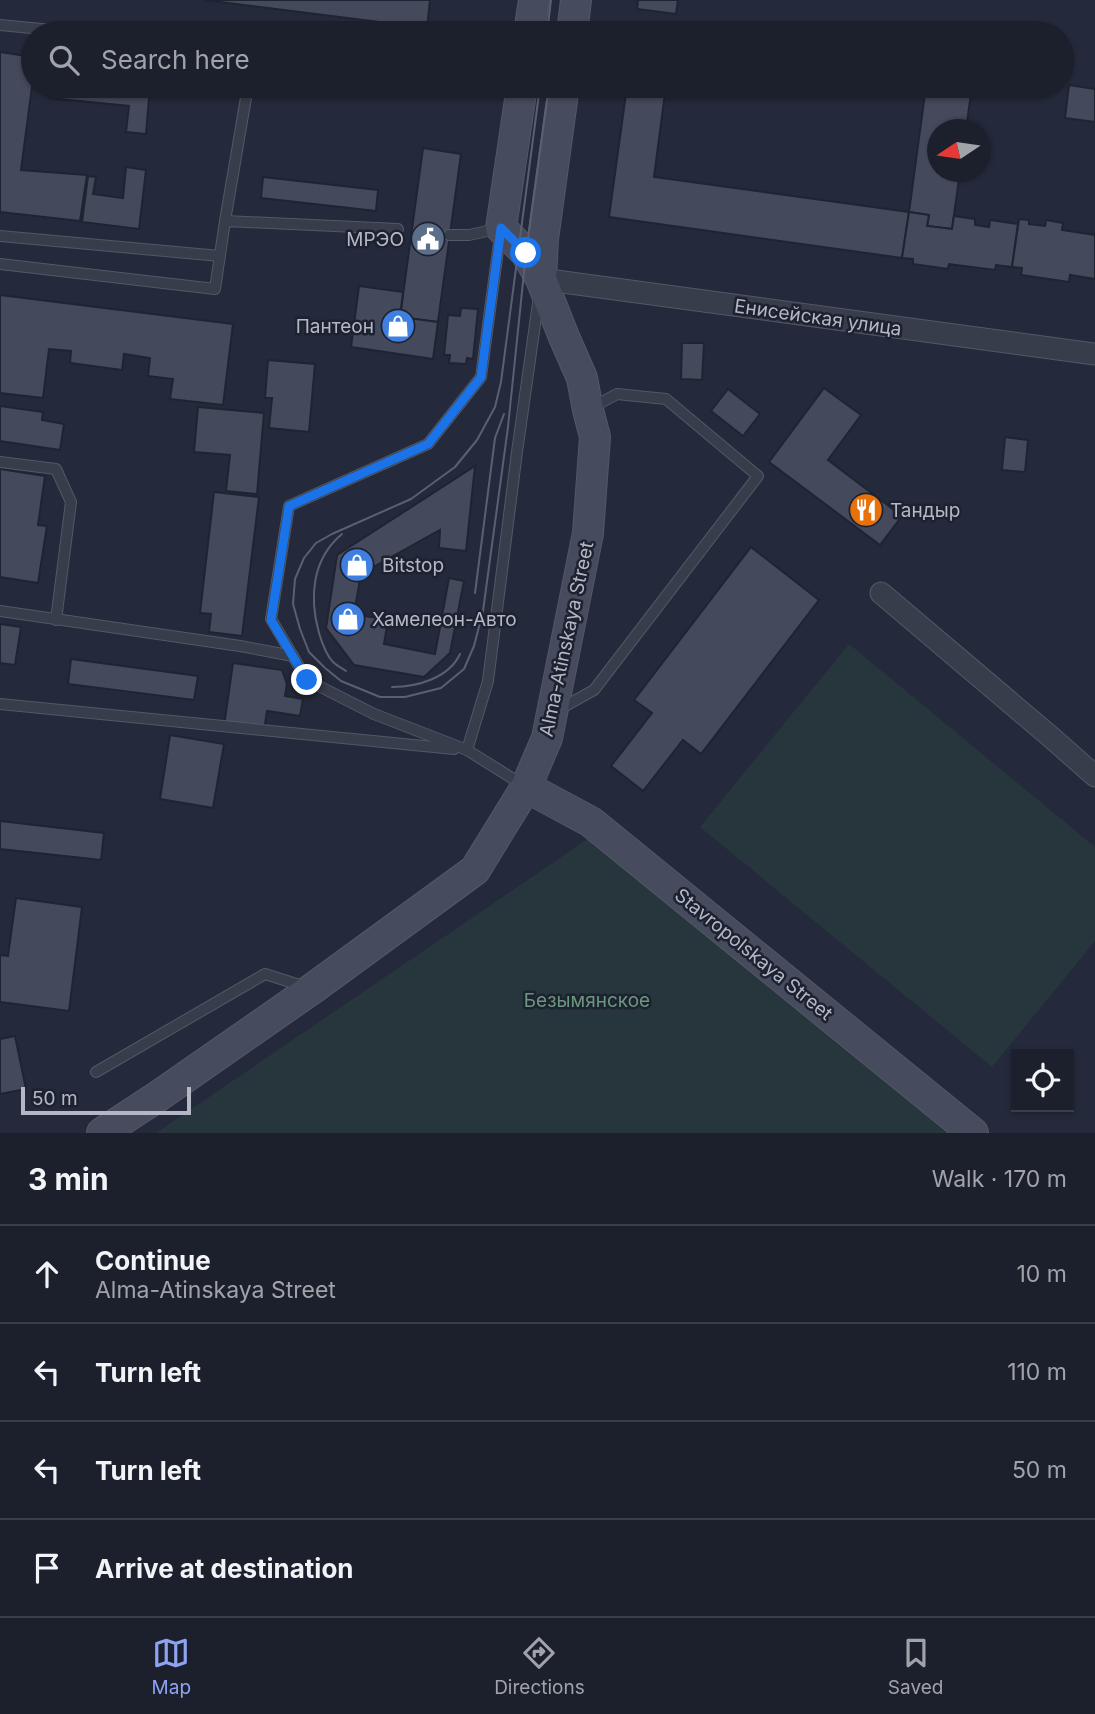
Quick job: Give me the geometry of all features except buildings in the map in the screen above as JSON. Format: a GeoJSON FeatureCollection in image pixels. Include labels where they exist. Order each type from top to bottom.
{"type":"FeatureCollection","features":[{"type":"Feature","properties":{"kind":"street"},"geometry":{"type":"LineString","coordinates":[[531,21],[534,0]]}},
{"type":"Feature","properties":{"kind":"street"},"geometry":{"type":"LineString","coordinates":[[573,21],[576,0]]}},
{"type":"Feature","properties":{"kind":"street"},"geometry":{"type":"LineString","coordinates":[[501,228],[520,98]]}},
{"type":"Feature","properties":{"kind":"street","name":"Alma-Atinskaya Street"},"geometry":{"type":"LineString","coordinates":[[541,279],[543,239],[562,98]]}},
{"type":"Feature","properties":{"kind":"street","name":"Alma-Atinskaya Street"},"geometry":{"type":"LineString","coordinates":[[102,1133],[312,989],[475,870],[526,787],[547,738],[553,713],[588,533],[595,436],[582,378],[541,279],[526,253],[501,228]]}},
{"type":"Feature","properties":{"kind":"street","name":"Енисейская улица"},"geometry":{"type":"LineString","coordinates":[[541,279],[1095,354]]}},
{"type":"Feature","properties":{"kind":"street"},"geometry":{"type":"LineString","coordinates":[[881,593],[1095,776]]}},
{"type":"Feature","properties":{"kind":"street","name":"Stavropolskaya Street"},"geometry":{"type":"LineString","coordinates":[[526,787],[591,822],[974,1133]]}},
{"type":"Feature","properties":{"kind":"lane"},"geometry":{"type":"LineString","coordinates":[[0,25],[21,27]]}},
{"type":"Feature","properties":{"kind":"lane"},"geometry":{"type":"LineString","coordinates":[[0,264],[215,289],[246,98]]}},
{"type":"Feature","properties":{"kind":"lane"},"geometry":{"type":"LineString","coordinates":[[225,221],[398,229]]}},
{"type":"Feature","properties":{"kind":"lane"},"geometry":{"type":"LineString","coordinates":[[449,235],[469,235],[501,228],[481,377],[428,444],[289,506],[271,620],[307,680],[374,714],[467,750],[526,787]]}},
{"type":"Feature","properties":{"kind":"lane"},"geometry":{"type":"LineString","coordinates":[[0,236],[220,257]]}},
{"type":"Feature","properties":{"kind":"lane"},"geometry":{"type":"LineString","coordinates":[[467,750],[488,681],[541,279]]}},
{"type":"Feature","properties":{"kind":"lane"},"geometry":{"type":"LineString","coordinates":[[553,713],[594,690],[758,476],[666,399],[617,394],[588,410]]}},
{"type":"Feature","properties":{"kind":"lane"},"geometry":{"type":"LineString","coordinates":[[0,462],[56,469],[71,502],[56,620]]}},
{"type":"Feature","properties":{"kind":"lane"},"geometry":{"type":"LineString","coordinates":[[0,611],[293,656]]}},
{"type":"Feature","properties":{"kind":"lane"},"geometry":{"type":"LineString","coordinates":[[0,704],[467,750]]}},
{"type":"Feature","properties":{"kind":"lane"},"geometry":{"type":"LineString","coordinates":[[96,1072],[265,974],[312,989]]}},
{"type":"Feature","properties":{"kind":"green space"},"geometry":{"type":"Polygon","coordinates":[[[849,644],[1095,847],[1095,941],[992,1067],[700,827],[849,644]]]}},
{"type":"Feature","properties":{"kind":"green space","name":"Безымянское"},"geometry":{"type":"Polygon","coordinates":[[[595,834],[954,1133],[156,1133],[595,834]]]}},
{"type":"Feature","properties":{"kind":"tram line"},"geometry":{"type":"LineString","coordinates":[[548,21],[551,0]]}},
{"type":"Feature","properties":{"kind":"tram line"},"geometry":{"type":"LineString","coordinates":[[538,98],[501,382],[495,407],[477,440],[455,467],[411,499],[316,543],[304,558],[295,579],[293,604],[309,652],[341,681],[380,697],[405,697],[441,688],[464,669],[474,646],[483,611],[508,427],[526,253],[547,98]]}},
{"type":"Feature","properties":{"kind":"tram line"},"geometry":{"type":"LineString","coordinates":[[475,593],[495,438],[504,414]]}},
{"type":"Feature","properties":{"kind":"tram line"},"geometry":{"type":"LineString","coordinates":[[342,534],[324,555],[319,567],[314,606],[326,652],[333,662],[346,671]]}},
{"type":"Feature","properties":{"kind":"tram line"},"geometry":{"type":"LineString","coordinates":[[392,687],[431,680],[448,669],[460,654]]}},
{"type":"Feature","properties":{"kind":"place","name":"МРЭО"},"geometry":{"type":"Point","coordinates":[428,239]}},
{"type":"Feature","properties":{"kind":"place","name":"Пантеон"},"geometry":{"type":"Point","coordinates":[398,326]}},
{"type":"Feature","properties":{"kind":"place","name":"Тандыр"},"geometry":{"type":"Point","coordinates":[866,510]}},
{"type":"Feature","properties":{"kind":"place","name":"Bitstop"},"geometry":{"type":"Point","coordinates":[357,565]}},
{"type":"Feature","properties":{"kind":"place","name":"Хамелеон-Авто"},"geometry":{"type":"Point","coordinates":[348,619]}},
{"type":"Feature","properties":{"kind":"route"},"geometry":{"type":"LineString","coordinates":[[307,680],[271,620],[289,506],[428,444],[481,377],[501,228],[526,253]]}}]}
